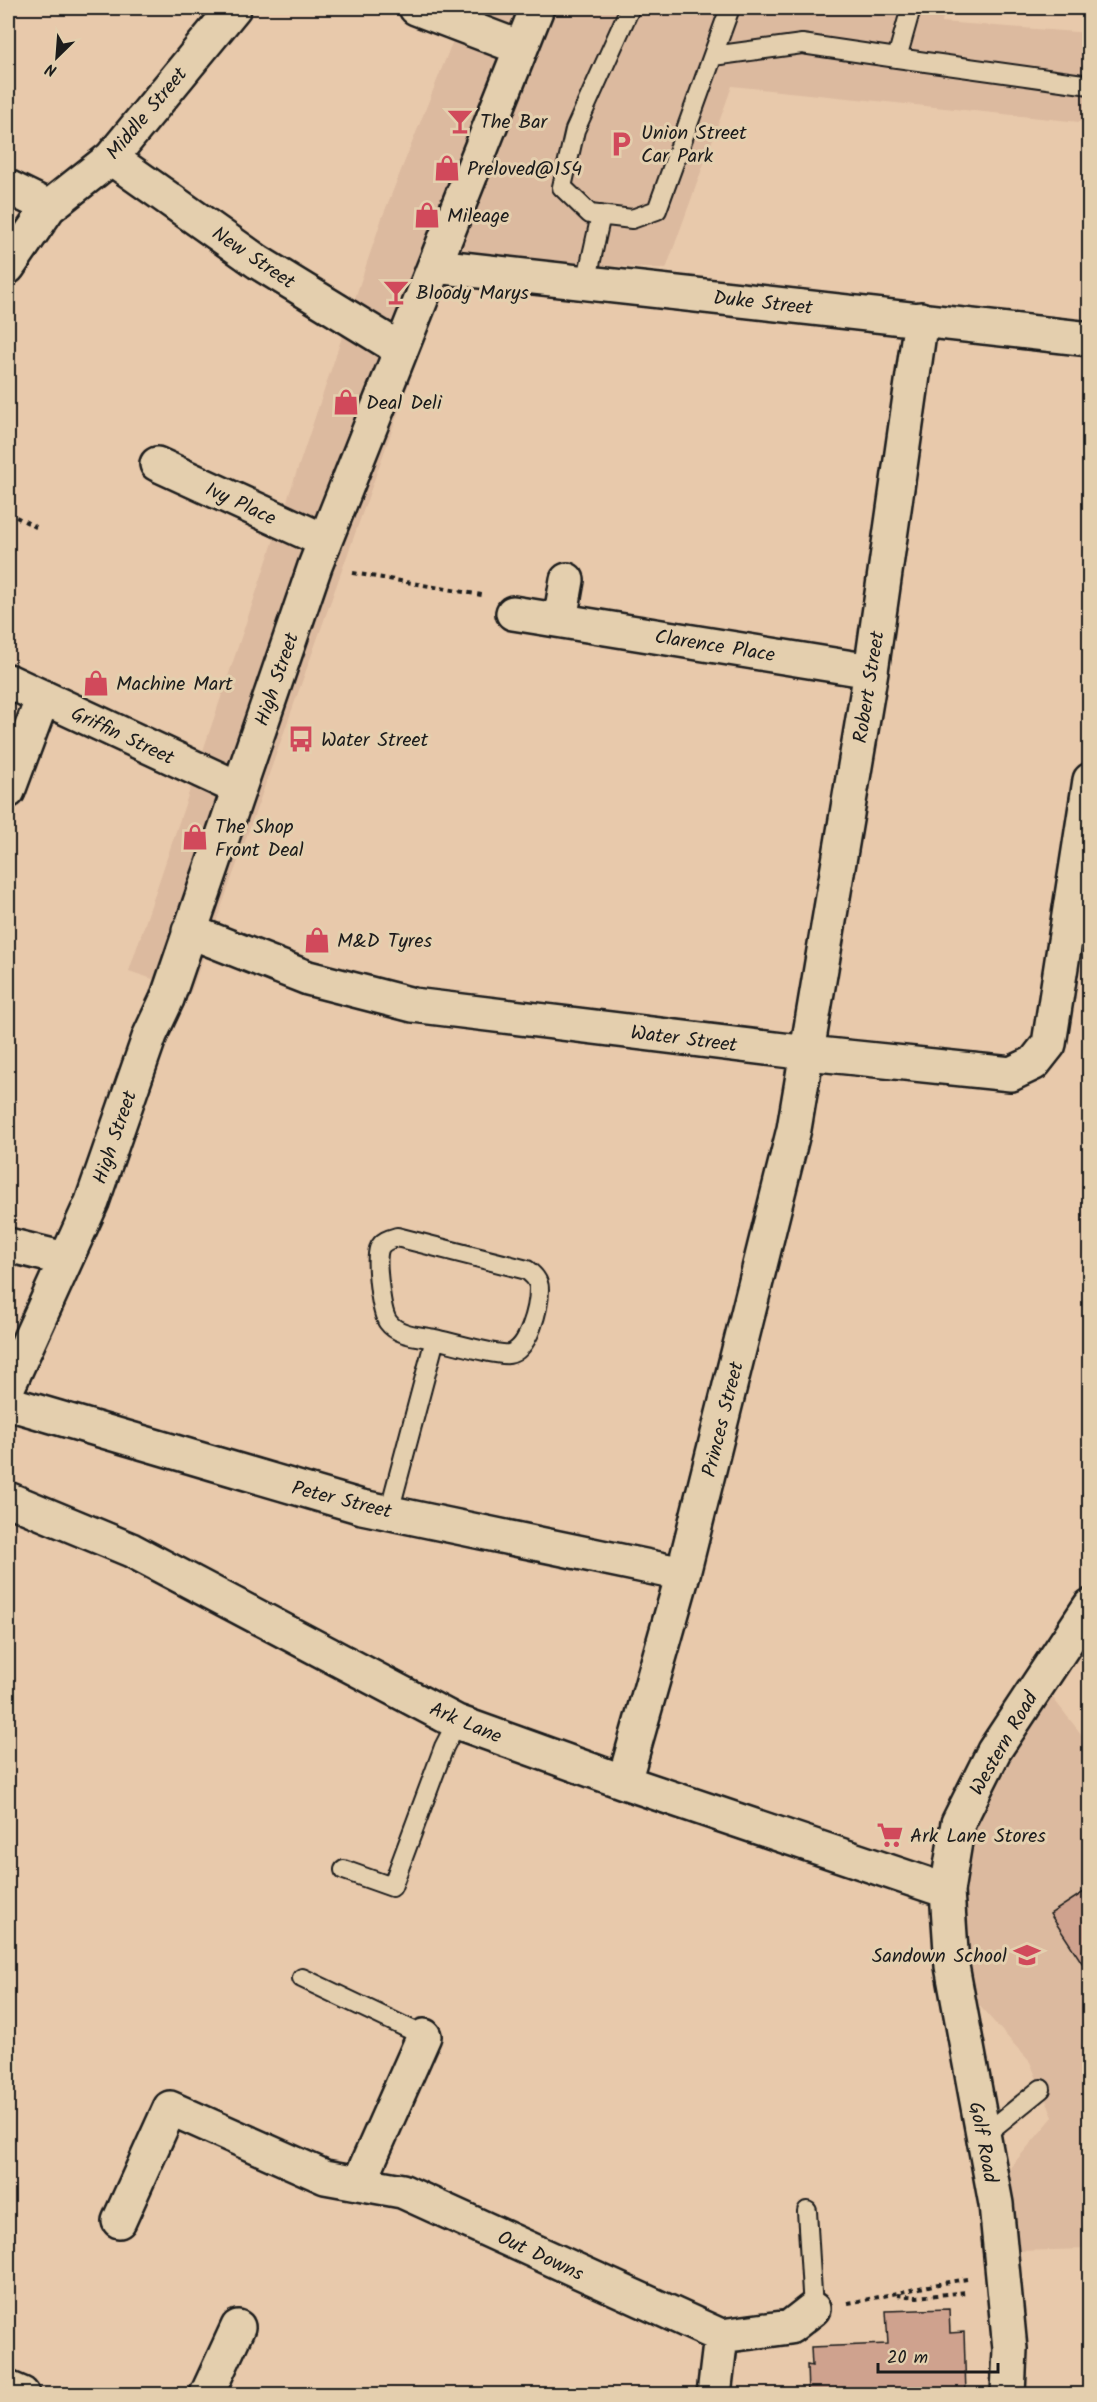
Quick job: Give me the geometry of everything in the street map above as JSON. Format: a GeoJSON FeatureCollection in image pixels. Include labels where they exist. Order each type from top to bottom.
{"type":"FeatureCollection","features":[{"type":"Feature","properties":{"kind":"street","name":"Middle Street"},"geometry":{"type":"LineString","coordinates":[[8,267],[49,207],[111,158],[234,8]]}},
{"type":"Feature","properties":{"kind":"street"},"geometry":{"type":"LineString","coordinates":[[416,8],[521,48]]}},
{"type":"Feature","properties":{"kind":"street","name":"High Street"},"geometry":{"type":"LineString","coordinates":[[8,1387],[15,1349],[65,1259],[92,1202],[150,1035],[167,999],[320,554],[537,8]]}},
{"type":"Feature","properties":{"kind":"street","name":"New Street"},"geometry":{"type":"LineString","coordinates":[[111,158],[258,262],[400,349]]}},
{"type":"Feature","properties":{"kind":"street"},"geometry":{"type":"LineString","coordinates":[[8,187],[49,207]]}},
{"type":"Feature","properties":{"kind":"street","name":"Duke Street"},"geometry":{"type":"LineString","coordinates":[[435,266],[1089,339]]}},
{"type":"Feature","properties":{"kind":"street","name":"Robert Street"},"geometry":{"type":"LineString","coordinates":[[808,1053],[871,671],[921,320]]}},
{"type":"Feature","properties":{"kind":"street","name":"Ivy Place"},"geometry":{"type":"LineString","coordinates":[[158,464],[320,554]]}},
{"type":"Feature","properties":{"kind":"street"},"geometry":{"type":"LineString","coordinates":[[560,620],[567,580]]}},
{"type":"Feature","properties":{"kind":"street","name":"Clarence Place"},"geometry":{"type":"LineString","coordinates":[[513,613],[871,671]]}},
{"type":"Feature","properties":{"kind":"street","name":"Griffin Street"},"geometry":{"type":"LineString","coordinates":[[8,681],[238,788]]}},
{"type":"Feature","properties":{"kind":"street"},"geometry":{"type":"LineString","coordinates":[[8,791],[43,697]]}},
{"type":"Feature","properties":{"kind":"street","name":"Water Street"},"geometry":{"type":"LineString","coordinates":[[189,931],[308,978],[413,1005],[808,1053],[1011,1074],[1034,1063],[1049,1044],[1089,780]]}},
{"type":"Feature","properties":{"kind":"street","name":"Princes Street"},"geometry":{"type":"LineString","coordinates":[[624,1782],[683,1574],[794,1129],[808,1053]]}},
{"type":"Feature","properties":{"kind":"street"},"geometry":{"type":"LineString","coordinates":[[8,1245],[65,1259]]}},
{"type":"Feature","properties":{"kind":"street","name":"Peter Street"},"geometry":{"type":"LineString","coordinates":[[8,1403],[362,1507],[683,1574]]}},
{"type":"Feature","properties":{"kind":"street","name":"Ark Lane"},"geometry":{"type":"LineString","coordinates":[[8,1499],[131,1550],[458,1722],[624,1782],[947,1891]]}},
{"type":"Feature","properties":{"kind":"street","name":"Western Road"},"geometry":{"type":"LineString","coordinates":[[947,1891],[958,1823],[994,1751],[1089,1606]]}},
{"type":"Feature","properties":{"kind":"street","name":"Golf Road"},"geometry":{"type":"LineString","coordinates":[[947,1891],[952,1966],[996,2204],[1009,2337],[1008,2394]]}},
{"type":"Feature","properties":{"kind":"street"},"geometry":{"type":"LineString","coordinates":[[359,2183],[424,2036]]}},
{"type":"Feature","properties":{"kind":"street","name":"Out Downs"},"geometry":{"type":"LineString","coordinates":[[120,2221],[170,2108],[325,2177],[402,2192],[721,2336]]}},
{"type":"Feature","properties":{"kind":"street"},"geometry":{"type":"LineString","coordinates":[[714,2394],[721,2336],[790,2327],[813,2309]]}},
{"type":"Feature","properties":{"kind":"street"},"geometry":{"type":"LineString","coordinates":[[207,2394],[238,2327]]}},
{"type":"Feature","properties":{"kind":"street"},"geometry":{"type":"LineString","coordinates":[[8,2388],[22,2394]]}},
{"type":"Feature","properties":{"kind":"lane"},"geometry":{"type":"LineString","coordinates":[[630,8],[575,130],[562,187],[590,214],[632,219],[657,210],[730,8]]}},
{"type":"Feature","properties":{"kind":"lane"},"geometry":{"type":"LineString","coordinates":[[897,58],[911,8]]}},
{"type":"Feature","properties":{"kind":"lane"},"geometry":{"type":"LineString","coordinates":[[713,56],[802,44],[1089,85]]}},
{"type":"Feature","properties":{"kind":"lane"},"geometry":{"type":"LineString","coordinates":[[586,283],[601,215]]}},
{"type":"Feature","properties":{"kind":"lane"},"geometry":{"type":"LineString","coordinates":[[397,1237],[527,1270],[536,1277],[539,1289],[531,1329],[522,1347],[508,1354],[435,1339],[399,1332],[388,1322],[381,1303],[379,1250],[385,1241],[397,1237]]}},
{"type":"Feature","properties":{"kind":"lane"},"geometry":{"type":"LineString","coordinates":[[389,1512],[435,1339]]}},
{"type":"Feature","properties":{"kind":"lane"},"geometry":{"type":"LineString","coordinates":[[344,1869],[392,1887],[444,1748],[458,1722]]}},
{"type":"Feature","properties":{"kind":"lane"},"geometry":{"type":"LineString","coordinates":[[302,1978],[424,2036]]}},
{"type":"Feature","properties":{"kind":"lane"},"geometry":{"type":"LineString","coordinates":[[983,2136],[1041,2089]]}},
{"type":"Feature","properties":{"kind":"lane"},"geometry":{"type":"LineString","coordinates":[[807,2211],[813,2309]]}},
{"type":"Feature","properties":{"kind":"path"},"geometry":{"type":"LineString","coordinates":[[8,513],[38,528]]}},
{"type":"Feature","properties":{"kind":"path"},"geometry":{"type":"LineString","coordinates":[[320,554],[489,597],[513,613]]}},
{"type":"Feature","properties":{"kind":"path"},"geometry":{"type":"LineString","coordinates":[[813,2309],[896,2295],[915,2287],[975,2278]]}},
{"type":"Feature","properties":{"kind":"path"},"geometry":{"type":"LineString","coordinates":[[896,2295],[916,2297],[958,2293]]}},
{"type":"Feature","properties":{"kind":"shaded area"},"geometry":{"type":"Polygon","coordinates":[[[466,8],[945,8],[942,22],[1089,33],[1089,123],[732,86],[666,269],[454,257],[191,992],[129,971],[382,218],[466,8]]]}},
{"type":"Feature","properties":{"kind":"shaded area","name":"Sandown School"},"geometry":{"type":"Polygon","coordinates":[[[1045,1688],[1089,1744],[1089,2249],[1016,2251],[1004,2175],[1053,2117],[1030,2062],[976,2002],[968,1972],[961,1881],[973,1828],[1014,1743],[1045,1688]]]}},
{"type":"Feature","properties":{"kind":"building"},"geometry":{"type":"Polygon","coordinates":[[[1090,1888],[1090,1975],[1050,1914],[1090,1888]]]}},
{"type":"Feature","properties":{"kind":"building"},"geometry":{"type":"Polygon","coordinates":[[[949,2309],[950,2333],[964,2332],[966,2394],[808,2394],[807,2365],[812,2366],[811,2347],[888,2344],[886,2311],[949,2309]]]}},
{"type":"Feature","properties":{"kind":"place","name":"The Bar"},"geometry":{"type":"Point","coordinates":[460,121]}},
{"type":"Feature","properties":{"kind":"place","name":"Union Street Car Park"},"geometry":{"type":"Point","coordinates":[621,144]}},
{"type":"Feature","properties":{"kind":"place","name":"Preloved@154"},"geometry":{"type":"Point","coordinates":[447,168]}},
{"type":"Feature","properties":{"kind":"place","name":"Mileage"},"geometry":{"type":"Point","coordinates":[427,215]}},
{"type":"Feature","properties":{"kind":"place","name":"Bloody Marys"},"geometry":{"type":"Point","coordinates":[396,292]}},
{"type":"Feature","properties":{"kind":"place","name":"Deal Deli"},"geometry":{"type":"Point","coordinates":[346,402]}},
{"type":"Feature","properties":{"kind":"place","name":"Machine Mart"},"geometry":{"type":"Point","coordinates":[96,683]}},
{"type":"Feature","properties":{"kind":"place","name":"Water Street"},"geometry":{"type":"Point","coordinates":[301,739]}},
{"type":"Feature","properties":{"kind":"place","name":"The Shop Front Deal"},"geometry":{"type":"Point","coordinates":[195,837]}},
{"type":"Feature","properties":{"kind":"place","name":"M&D Tyres"},"geometry":{"type":"Point","coordinates":[317,940]}},
{"type":"Feature","properties":{"kind":"place","name":"Ark Lane Stores"},"geometry":{"type":"Point","coordinates":[890,1835]}},
{"type":"Feature","properties":{"kind":"place","name":"Sandown School"},"geometry":{"type":"Point","coordinates":[1027,1955]}}]}
